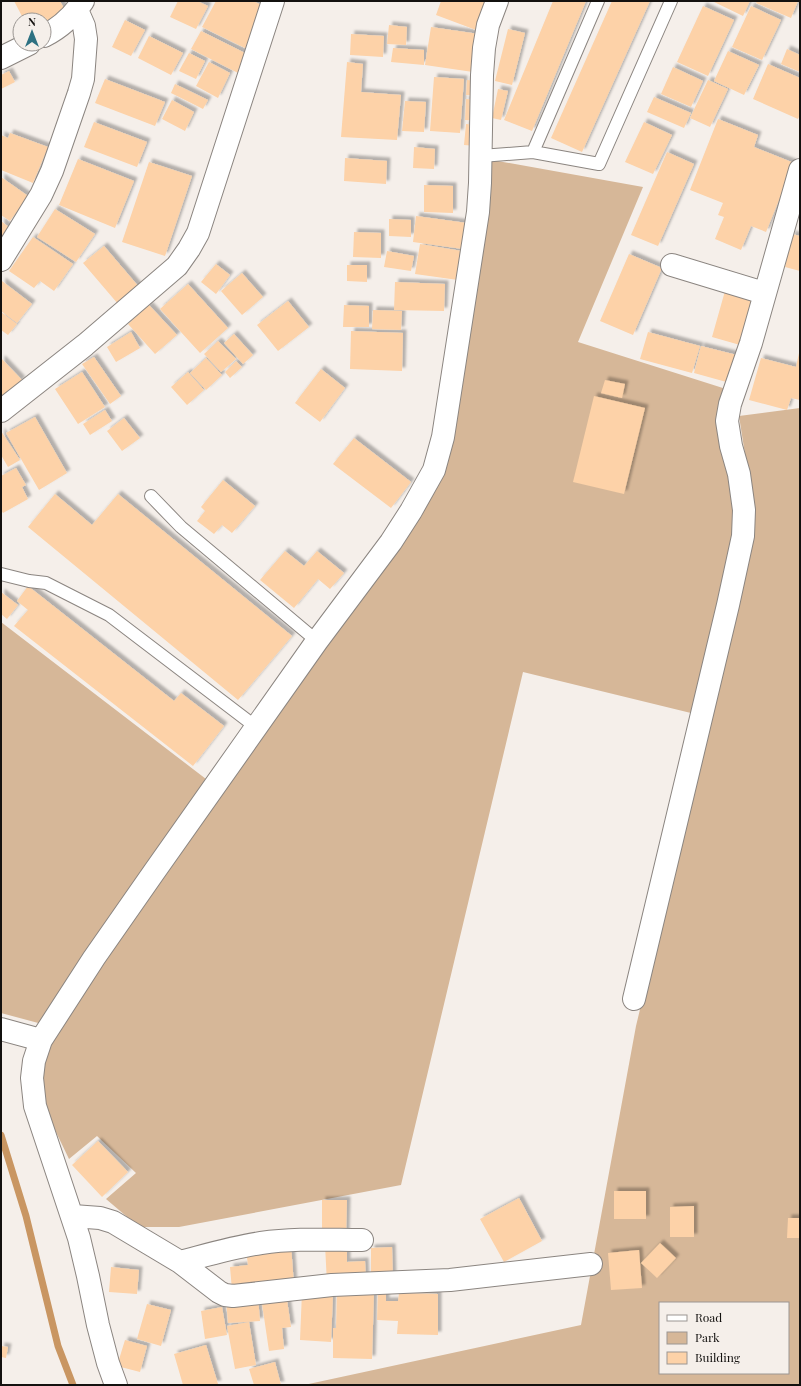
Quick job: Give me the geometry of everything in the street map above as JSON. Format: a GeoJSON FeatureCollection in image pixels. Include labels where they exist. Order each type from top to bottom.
{"type":"FeatureCollection","features":[{"type":"Feature","properties":{"kind":"street"},"geometry":{"type":"LineString","coordinates":[[1,411],[85,345],[177,266],[190,249],[198,233],[273,1]]}},
{"type":"Feature","properties":{"kind":"street"},"geometry":{"type":"LineString","coordinates":[[116,1385],[108,1363],[98,1325],[88,1276],[73,1216],[37,1113],[32,1094],[34,1061],[41,1040],[98,952],[317,640],[391,542],[426,488],[434,470],[443,437],[478,212],[484,48],[488,25],[497,1]]}},
{"type":"Feature","properties":{"kind":"street"},"geometry":{"type":"LineString","coordinates":[[52,31],[62,24],[80,6]]}},
{"type":"Feature","properties":{"kind":"street"},"geometry":{"type":"LineString","coordinates":[[1,260],[41,195],[52,171],[79,93],[83,79],[86,39],[80,6]]}},
{"type":"Feature","properties":{"kind":"street"},"geometry":{"type":"LineString","coordinates":[[1,58],[13,52]]}},
{"type":"Feature","properties":{"kind":"street"},"geometry":{"type":"LineString","coordinates":[[634,999],[728,606],[743,536],[744,510],[739,474],[731,446],[727,421],[730,404],[751,343],[800,170]]}},
{"type":"Feature","properties":{"kind":"street"},"geometry":{"type":"LineString","coordinates":[[672,265],[764,293]]}},
{"type":"Feature","properties":{"kind":"street"},"geometry":{"type":"LineString","coordinates":[[1,1029],[41,1040]]}},
{"type":"Feature","properties":{"kind":"street"},"geometry":{"type":"LineString","coordinates":[[73,1216],[100,1218],[113,1222],[180,1262],[219,1292],[225,1295],[233,1296],[332,1286],[450,1280],[591,1264]]}},
{"type":"Feature","properties":{"kind":"street"},"geometry":{"type":"LineString","coordinates":[[180,1262],[260,1243],[304,1240],[362,1240]]}},
{"type":"Feature","properties":{"kind":"lane"},"geometry":{"type":"LineString","coordinates":[[533,152],[598,1]]}},
{"type":"Feature","properties":{"kind":"lane"},"geometry":{"type":"LineString","coordinates":[[481,156],[533,152],[599,164],[671,1]]}},
{"type":"Feature","properties":{"kind":"lane"},"geometry":{"type":"LineString","coordinates":[[151,496],[181,528],[317,640]]}},
{"type":"Feature","properties":{"kind":"lane"},"geometry":{"type":"LineString","coordinates":[[1,574],[29,581],[46,583],[109,615],[256,727]]}},
{"type":"Feature","properties":{"kind":"green space"},"geometry":{"type":"Polygon","coordinates":[[[492,160],[643,187],[578,342],[726,389],[736,513],[695,714],[523,672],[401,1185],[179,1227],[139,1227],[106,1199],[136,1173],[97,1136],[69,1159],[42,1103],[42,1062],[50,1040],[335,634],[455,429],[492,160]]]}},
{"type":"Feature","properties":{"kind":"green space"},"geometry":{"type":"Polygon","coordinates":[[[800,408],[800,1385],[304,1385],[581,1325],[636,1026],[755,532],[753,505],[739,416],[800,408]]]}},
{"type":"Feature","properties":{"kind":"green space"},"geometry":{"type":"Polygon","coordinates":[[[1,622],[206,779],[42,1024],[1,1013],[1,622]]]}},
{"type":"Feature","properties":{"kind":"building"},"geometry":{"type":"Polygon","coordinates":[[[14,1],[60,1],[68,16],[52,25],[52,12],[20,12],[14,1]]]}},
{"type":"Feature","properties":{"kind":"building"},"geometry":{"type":"Polygon","coordinates":[[[178,1],[197,1],[208,6],[196,29],[170,17],[178,1]]]}},
{"type":"Feature","properties":{"kind":"building"},"geometry":{"type":"Polygon","coordinates":[[[216,1],[253,1],[270,9],[249,50],[202,27],[216,1]]]}},
{"type":"Feature","properties":{"kind":"building"},"geometry":{"type":"Polygon","coordinates":[[[441,1],[486,1],[476,30],[436,15],[441,1]]]}},
{"type":"Feature","properties":{"kind":"building"},"geometry":{"type":"Polygon","coordinates":[[[553,1],[586,1],[532,131],[504,120],[553,1]]]}},
{"type":"Feature","properties":{"kind":"building"},"geometry":{"type":"Polygon","coordinates":[[[612,1],[650,1],[582,152],[551,138],[612,1]]]}},
{"type":"Feature","properties":{"kind":"building"},"geometry":{"type":"Polygon","coordinates":[[[712,1],[750,1],[743,16],[712,1]]]}},
{"type":"Feature","properties":{"kind":"building"},"geometry":{"type":"Polygon","coordinates":[[[757,1],[798,1],[791,18],[756,3],[757,1]]]}},
{"type":"Feature","properties":{"kind":"building"},"geometry":{"type":"Polygon","coordinates":[[[703,6],[734,20],[708,76],[677,62],[703,6]]]}},
{"type":"Feature","properties":{"kind":"building"},"geometry":{"type":"Polygon","coordinates":[[[751,6],[781,20],[762,60],[732,47],[751,6]]]}},
{"type":"Feature","properties":{"kind":"building"},"geometry":{"type":"Polygon","coordinates":[[[125,20],[145,30],[131,56],[112,47],[125,20]]]}},
{"type":"Feature","properties":{"kind":"building"},"geometry":{"type":"Polygon","coordinates":[[[389,25],[407,27],[406,45],[387,44],[389,25]]]}},
{"type":"Feature","properties":{"kind":"building"},"geometry":{"type":"Polygon","coordinates":[[[431,27],[479,34],[473,72],[425,65],[431,27]]]}},
{"type":"Feature","properties":{"kind":"building"},"geometry":{"type":"Polygon","coordinates":[[[508,29],[525,33],[512,85],[495,81],[508,29]]]}},
{"type":"Feature","properties":{"kind":"building"},"geometry":{"type":"Polygon","coordinates":[[[201,31],[249,55],[240,74],[191,49],[201,31]]]}},
{"type":"Feature","properties":{"kind":"building"},"geometry":{"type":"Polygon","coordinates":[[[351,34],[384,36],[383,57],[350,55],[351,34]]]}},
{"type":"Feature","properties":{"kind":"building"},"geometry":{"type":"Polygon","coordinates":[[[149,36],[183,53],[171,75],[138,58],[149,36]]]}},
{"type":"Feature","properties":{"kind":"building"},"geometry":{"type":"Polygon","coordinates":[[[393,48],[424,50],[424,65],[391,62],[393,48]]]}},
{"type":"Feature","properties":{"kind":"building"},"geometry":{"type":"Polygon","coordinates":[[[787,49],[800,55],[800,72],[781,64],[787,49]]]}},
{"type":"Feature","properties":{"kind":"building"},"geometry":{"type":"Polygon","coordinates":[[[728,51],[759,65],[744,95],[714,81],[728,51]]]}},
{"type":"Feature","properties":{"kind":"building"},"geometry":{"type":"Polygon","coordinates":[[[189,53],[205,61],[196,79],[179,71],[189,53]]]}},
{"type":"Feature","properties":{"kind":"building"},"geometry":{"type":"Polygon","coordinates":[[[209,62],[230,73],[218,98],[196,86],[209,62]]]}},
{"type":"Feature","properties":{"kind":"building"},"geometry":{"type":"Polygon","coordinates":[[[347,62],[363,64],[361,92],[401,95],[397,140],[341,137],[347,62]]]}},
{"type":"Feature","properties":{"kind":"building"},"geometry":{"type":"Polygon","coordinates":[[[768,64],[800,78],[800,115],[798,119],[753,99],[768,64]]]}},
{"type":"Feature","properties":{"kind":"building"},"geometry":{"type":"Polygon","coordinates":[[[673,67],[703,81],[691,107],[661,94],[673,67]]]}},
{"type":"Feature","properties":{"kind":"building"},"geometry":{"type":"Polygon","coordinates":[[[9,71],[15,82],[1,89],[1,75],[9,71]]]}},
{"type":"Feature","properties":{"kind":"building"},"geometry":{"type":"Polygon","coordinates":[[[434,77],[464,79],[460,133],[430,131],[434,77]]]}},
{"type":"Feature","properties":{"kind":"building"},"geometry":{"type":"Polygon","coordinates":[[[105,79],[165,102],[155,126],[95,103],[105,79]]]}},
{"type":"Feature","properties":{"kind":"building"},"geometry":{"type":"Polygon","coordinates":[[[467,80],[479,81],[478,96],[466,95],[467,80]]]}},
{"type":"Feature","properties":{"kind":"building"},"geometry":{"type":"Polygon","coordinates":[[[708,80],[728,89],[710,127],[690,118],[708,80]]]}},
{"type":"Feature","properties":{"kind":"building"},"geometry":{"type":"Polygon","coordinates":[[[175,84],[208,100],[203,109],[171,93],[175,84]]]}},
{"type":"Feature","properties":{"kind":"building"},"geometry":{"type":"Polygon","coordinates":[[[498,89],[508,91],[501,120],[492,118],[498,89]]]}},
{"type":"Feature","properties":{"kind":"building"},"geometry":{"type":"Polygon","coordinates":[[[654,97],[691,113],[684,128],[647,112],[654,97]]]}},
{"type":"Feature","properties":{"kind":"building"},"geometry":{"type":"Polygon","coordinates":[[[466,99],[479,100],[478,121],[465,120],[466,99]]]}},
{"type":"Feature","properties":{"kind":"building"},"geometry":{"type":"Polygon","coordinates":[[[172,100],[194,112],[185,131],[162,119],[172,100]]]}},
{"type":"Feature","properties":{"kind":"building"},"geometry":{"type":"Polygon","coordinates":[[[405,101],[426,102],[424,132],[402,131],[405,101]]]}},
{"type":"Feature","properties":{"kind":"building"},"geometry":{"type":"Polygon","coordinates":[[[718,119],[758,135],[754,147],[794,163],[766,232],[751,226],[741,250],[715,239],[724,217],[718,215],[723,203],[690,190],[718,119]]]}},
{"type":"Feature","properties":{"kind":"building"},"geometry":{"type":"Polygon","coordinates":[[[94,122],[147,142],[137,167],[84,147],[94,122]]]}},
{"type":"Feature","properties":{"kind":"building"},"geometry":{"type":"Polygon","coordinates":[[[644,122],[672,135],[653,174],[625,162],[644,122]]]}},
{"type":"Feature","properties":{"kind":"building"},"geometry":{"type":"Polygon","coordinates":[[[466,124],[478,125],[476,146],[464,145],[466,124]]]}},
{"type":"Feature","properties":{"kind":"building"},"geometry":{"type":"Polygon","coordinates":[[[10,133],[48,147],[33,183],[1,170],[1,135],[8,138],[10,133]]]}},
{"type":"Feature","properties":{"kind":"building"},"geometry":{"type":"Polygon","coordinates":[[[414,147],[435,149],[434,169],[413,168],[414,147]]]}},
{"type":"Feature","properties":{"kind":"building"},"geometry":{"type":"Polygon","coordinates":[[[667,152],[694,164],[658,246],[631,235],[667,152]]]}},
{"type":"Feature","properties":{"kind":"building"},"geometry":{"type":"Polygon","coordinates":[[[345,158],[387,161],[386,184],[344,181],[345,158]]]}},
{"type":"Feature","properties":{"kind":"building"},"geometry":{"type":"Polygon","coordinates":[[[78,159],[134,181],[115,228],[59,205],[78,159]]]}},
{"type":"Feature","properties":{"kind":"building"},"geometry":{"type":"Polygon","coordinates":[[[149,162],[192,176],[165,256],[122,242],[149,162]]]}},
{"type":"Feature","properties":{"kind":"building"},"geometry":{"type":"Polygon","coordinates":[[[1,177],[28,196],[10,221],[1,215],[1,177]]]}},
{"type":"Feature","properties":{"kind":"building"},"geometry":{"type":"Polygon","coordinates":[[[424,185],[453,186],[453,213],[424,212],[424,185]]]}},
{"type":"Feature","properties":{"kind":"building"},"geometry":{"type":"Polygon","coordinates":[[[55,209],[95,234],[76,262],[37,237],[55,209]]]}},
{"type":"Feature","properties":{"kind":"building"},"geometry":{"type":"Polygon","coordinates":[[[416,216],[467,223],[463,249],[413,242],[416,216]]]}},
{"type":"Feature","properties":{"kind":"building"},"geometry":{"type":"Polygon","coordinates":[[[389,219],[411,220],[411,237],[389,236],[389,219]]]}},
{"type":"Feature","properties":{"kind":"building"},"geometry":{"type":"Polygon","coordinates":[[[1,221],[10,228],[1,240],[1,221]]]}},
{"type":"Feature","properties":{"kind":"building"},"geometry":{"type":"Polygon","coordinates":[[[354,232],[381,233],[381,258],[353,257],[354,232]]]}},
{"type":"Feature","properties":{"kind":"building"},"geometry":{"type":"Polygon","coordinates":[[[792,234],[800,236],[800,271],[785,267],[792,234]]]}},
{"type":"Feature","properties":{"kind":"building"},"geometry":{"type":"Polygon","coordinates":[[[33,237],[73,264],[54,291],[40,281],[34,288],[9,271],[33,237]]]}},
{"type":"Feature","properties":{"kind":"building"},"geometry":{"type":"Polygon","coordinates":[[[420,244],[462,251],[458,280],[415,274],[420,244]]]}},
{"type":"Feature","properties":{"kind":"building"},"geometry":{"type":"Polygon","coordinates":[[[104,246],[139,287],[118,304],[83,263],[104,246]]]}},
{"type":"Feature","properties":{"kind":"building"},"geometry":{"type":"Polygon","coordinates":[[[387,251],[414,256],[411,271],[384,267],[387,251]]]}},
{"type":"Feature","properties":{"kind":"building"},"geometry":{"type":"Polygon","coordinates":[[[629,254],[662,268],[633,335],[600,321],[629,254]]]}},
{"type":"Feature","properties":{"kind":"building"},"geometry":{"type":"Polygon","coordinates":[[[216,264],[230,275],[216,294],[201,282],[216,264]]]}},
{"type":"Feature","properties":{"kind":"building"},"geometry":{"type":"Polygon","coordinates":[[[347,265],[367,265],[367,282],[347,281],[347,265]]]}},
{"type":"Feature","properties":{"kind":"building"},"geometry":{"type":"Polygon","coordinates":[[[242,273],[263,297],[242,315],[221,291],[242,273]]]}},
{"type":"Feature","properties":{"kind":"building"},"geometry":{"type":"Polygon","coordinates":[[[2,281],[32,304],[17,323],[1,311],[2,281]]]}},
{"type":"Feature","properties":{"kind":"building"},"geometry":{"type":"Polygon","coordinates":[[[395,282],[445,284],[444,311],[394,310],[395,282]]]}},
{"type":"Feature","properties":{"kind":"building"},"geometry":{"type":"Polygon","coordinates":[[[188,284],[228,328],[200,353],[160,309],[188,284]]]}},
{"type":"Feature","properties":{"kind":"building"},"geometry":{"type":"Polygon","coordinates":[[[725,291],[753,299],[740,345],[712,337],[725,291]]]}},
{"type":"Feature","properties":{"kind":"building"},"geometry":{"type":"Polygon","coordinates":[[[288,301],[309,327],[278,351],[257,325],[288,301]]]}},
{"type":"Feature","properties":{"kind":"building"},"geometry":{"type":"Polygon","coordinates":[[[149,305],[177,335],[155,354],[128,324],[149,305]]]}},
{"type":"Feature","properties":{"kind":"building"},"geometry":{"type":"Polygon","coordinates":[[[344,305],[369,306],[369,327],[343,327],[344,305]]]}},
{"type":"Feature","properties":{"kind":"building"},"geometry":{"type":"Polygon","coordinates":[[[373,310],[402,311],[401,330],[372,329],[373,310]]]}},
{"type":"Feature","properties":{"kind":"building"},"geometry":{"type":"Polygon","coordinates":[[[1,312],[17,324],[8,335],[1,330],[1,312]]]}},
{"type":"Feature","properties":{"kind":"building"},"geometry":{"type":"Polygon","coordinates":[[[351,331],[403,333],[402,371],[350,369],[351,331]]]}},
{"type":"Feature","properties":{"kind":"building"},"geometry":{"type":"Polygon","coordinates":[[[131,332],[140,348],[116,362],[107,347],[131,332]]]}},
{"type":"Feature","properties":{"kind":"building"},"geometry":{"type":"Polygon","coordinates":[[[648,332],[700,346],[692,373],[640,359],[648,332]]]}},
{"type":"Feature","properties":{"kind":"building"},"geometry":{"type":"Polygon","coordinates":[[[234,334],[253,355],[243,364],[224,343],[234,334]]]}},
{"type":"Feature","properties":{"kind":"building"},"geometry":{"type":"Polygon","coordinates":[[[218,341],[236,359],[221,372],[204,354],[218,341]]]}},
{"type":"Feature","properties":{"kind":"building"},"geometry":{"type":"Polygon","coordinates":[[[701,346],[737,355],[730,383],[694,373],[701,346]]]}},
{"type":"Feature","properties":{"kind":"building"},"geometry":{"type":"Polygon","coordinates":[[[799,353],[800,400],[791,398],[787,410],[749,400],[761,358],[796,367],[799,353]]]}},
{"type":"Feature","properties":{"kind":"building"},"geometry":{"type":"Polygon","coordinates":[[[94,357],[121,396],[110,404],[82,364],[94,357]]]}},
{"type":"Feature","properties":{"kind":"building"},"geometry":{"type":"Polygon","coordinates":[[[206,358],[222,375],[206,390],[190,373],[206,358]]]}},
{"type":"Feature","properties":{"kind":"building"},"geometry":{"type":"Polygon","coordinates":[[[2,359],[22,380],[1,400],[1,360],[2,359]]]}},
{"type":"Feature","properties":{"kind":"building"},"geometry":{"type":"Polygon","coordinates":[[[236,361],[242,367],[230,378],[225,372],[236,361]]]}},
{"type":"Feature","properties":{"kind":"building"},"geometry":{"type":"Polygon","coordinates":[[[321,369],[345,388],[320,422],[295,403],[321,369]]]}},
{"type":"Feature","properties":{"kind":"building"},"geometry":{"type":"Polygon","coordinates":[[[82,372],[105,407],[78,424],[55,389],[82,372]]]}},
{"type":"Feature","properties":{"kind":"building"},"geometry":{"type":"Polygon","coordinates":[[[188,372],[204,390],[187,405],[171,387],[188,372]]]}},
{"type":"Feature","properties":{"kind":"building"},"geometry":{"type":"Polygon","coordinates":[[[605,380],[625,384],[622,398],[601,393],[605,380]]]}},
{"type":"Feature","properties":{"kind":"building"},"geometry":{"type":"Polygon","coordinates":[[[594,396],[645,408],[624,494],[573,482],[594,396]]]}},
{"type":"Feature","properties":{"kind":"building"},"geometry":{"type":"Polygon","coordinates":[[[105,410],[112,421],[90,435],[83,424],[105,410]]]}},
{"type":"Feature","properties":{"kind":"building"},"geometry":{"type":"Polygon","coordinates":[[[35,417],[67,473],[39,490],[6,433],[35,417]]]}},
{"type":"Feature","properties":{"kind":"building"},"geometry":{"type":"Polygon","coordinates":[[[124,418],[140,438],[122,451],[107,431],[124,418]]]}},
{"type":"Feature","properties":{"kind":"building"},"geometry":{"type":"Polygon","coordinates":[[[1,431],[20,460],[8,467],[1,455],[1,431]]]}},
{"type":"Feature","properties":{"kind":"building"},"geometry":{"type":"Polygon","coordinates":[[[354,438],[411,482],[391,508],[333,464],[354,438]]]}},
{"type":"Feature","properties":{"kind":"building"},"geometry":{"type":"Polygon","coordinates":[[[16,468],[26,485],[22,487],[28,499],[3,513],[1,510],[1,476],[16,468]]]}},
{"type":"Feature","properties":{"kind":"building"},"geometry":{"type":"Polygon","coordinates":[[[223,480],[255,506],[232,533],[222,525],[214,534],[197,521],[205,511],[201,507],[223,480]]]}},
{"type":"Feature","properties":{"kind":"building"},"geometry":{"type":"Polygon","coordinates":[[[55,494],[92,525],[118,494],[292,636],[238,700],[28,527],[55,494]]]}},
{"type":"Feature","properties":{"kind":"building"},"geometry":{"type":"Polygon","coordinates":[[[285,551],[304,566],[317,551],[344,573],[330,589],[318,579],[294,608],[260,580],[285,551]]]}},
{"type":"Feature","properties":{"kind":"building"},"geometry":{"type":"Polygon","coordinates":[[[28,586],[174,701],[181,693],[224,726],[193,766],[14,626],[28,610],[17,601],[28,586]]]}},
{"type":"Feature","properties":{"kind":"building"},"geometry":{"type":"Polygon","coordinates":[[[1,592],[18,605],[7,619],[1,614],[1,592]]]}},
{"type":"Feature","properties":{"kind":"building"},"geometry":{"type":"Polygon","coordinates":[[[98,1141],[128,1172],[102,1197],[72,1165],[98,1141]]]}},
{"type":"Feature","properties":{"kind":"building"},"geometry":{"type":"Polygon","coordinates":[[[614,1191],[646,1191],[646,1219],[614,1219],[614,1191]]]}},
{"type":"Feature","properties":{"kind":"building"},"geometry":{"type":"Polygon","coordinates":[[[519,1198],[542,1241],[504,1262],[480,1219],[519,1198]]]}},
{"type":"Feature","properties":{"kind":"building"},"geometry":{"type":"Polygon","coordinates":[[[322,1200],[347,1200],[346,1235],[322,1234],[322,1200]]]}},
{"type":"Feature","properties":{"kind":"building"},"geometry":{"type":"Polygon","coordinates":[[[694,1206],[694,1237],[670,1237],[670,1207],[694,1206]]]}},
{"type":"Feature","properties":{"kind":"building"},"geometry":{"type":"Polygon","coordinates":[[[788,1218],[800,1218],[800,1238],[787,1238],[788,1218]]]}},
{"type":"Feature","properties":{"kind":"building"},"geometry":{"type":"Polygon","coordinates":[[[660,1243],[676,1258],[657,1278],[641,1263],[660,1243]]]}},
{"type":"Feature","properties":{"kind":"building"},"geometry":{"type":"Polygon","coordinates":[[[347,1244],[347,1262],[365,1261],[366,1282],[327,1283],[325,1245],[347,1244]]]}},
{"type":"Feature","properties":{"kind":"building"},"geometry":{"type":"Polygon","coordinates":[[[291,1245],[294,1285],[232,1290],[230,1267],[248,1265],[246,1250],[291,1245]]]}},
{"type":"Feature","properties":{"kind":"building"},"geometry":{"type":"Polygon","coordinates":[[[392,1247],[393,1281],[371,1281],[371,1248],[392,1247]]]}},
{"type":"Feature","properties":{"kind":"building"},"geometry":{"type":"Polygon","coordinates":[[[639,1250],[642,1288],[611,1290],[608,1253],[639,1250]]]}},
{"type":"Feature","properties":{"kind":"building"},"geometry":{"type":"Polygon","coordinates":[[[111,1267],[139,1270],[137,1294],[109,1292],[111,1267]]]}},
{"type":"Feature","properties":{"kind":"building"},"geometry":{"type":"Polygon","coordinates":[[[337,1291],[374,1292],[372,1359],[333,1358],[333,1328],[336,1328],[337,1291]]]}},
{"type":"Feature","properties":{"kind":"building"},"geometry":{"type":"Polygon","coordinates":[[[378,1291],[386,1291],[386,1301],[398,1301],[399,1293],[438,1294],[438,1335],[397,1334],[398,1321],[377,1320],[378,1291]]]}},
{"type":"Feature","properties":{"kind":"building"},"geometry":{"type":"Polygon","coordinates":[[[302,1292],[333,1294],[331,1342],[300,1340],[302,1292]]]}},
{"type":"Feature","properties":{"kind":"building"},"geometry":{"type":"Polygon","coordinates":[[[286,1293],[291,1327],[282,1328],[284,1349],[269,1351],[261,1297],[286,1293]]]}},
{"type":"Feature","properties":{"kind":"building"},"geometry":{"type":"Polygon","coordinates":[[[258,1297],[260,1321],[228,1323],[226,1300],[258,1297]]]}},
{"type":"Feature","properties":{"kind":"building"},"geometry":{"type":"Polygon","coordinates":[[[147,1304],[171,1310],[161,1346],[137,1339],[147,1304]]]}},
{"type":"Feature","properties":{"kind":"building"},"geometry":{"type":"Polygon","coordinates":[[[222,1307],[227,1335],[205,1339],[201,1311],[222,1307]]]}},
{"type":"Feature","properties":{"kind":"building"},"geometry":{"type":"Polygon","coordinates":[[[249,1322],[256,1365],[235,1369],[227,1326],[249,1322]]]}},
{"type":"Feature","properties":{"kind":"building"},"geometry":{"type":"Polygon","coordinates":[[[125,1340],[147,1346],[140,1372],[117,1366],[125,1340]]]}},
{"type":"Feature","properties":{"kind":"building"},"geometry":{"type":"Polygon","coordinates":[[[206,1345],[218,1384],[183,1385],[174,1354],[206,1345]]]}},
{"type":"Feature","properties":{"kind":"building"},"geometry":{"type":"Polygon","coordinates":[[[1,1346],[8,1347],[6,1358],[1,1357],[1,1346]]]}},
{"type":"Feature","properties":{"kind":"building"},"geometry":{"type":"Polygon","coordinates":[[[275,1362],[281,1385],[254,1385],[249,1369],[275,1362]]]}},
{"type":"Feature","properties":{"kind":"waterway"},"geometry":{"type":"LineString","coordinates":[[1,1135],[26,1216],[58,1346],[73,1385]]}}]}
